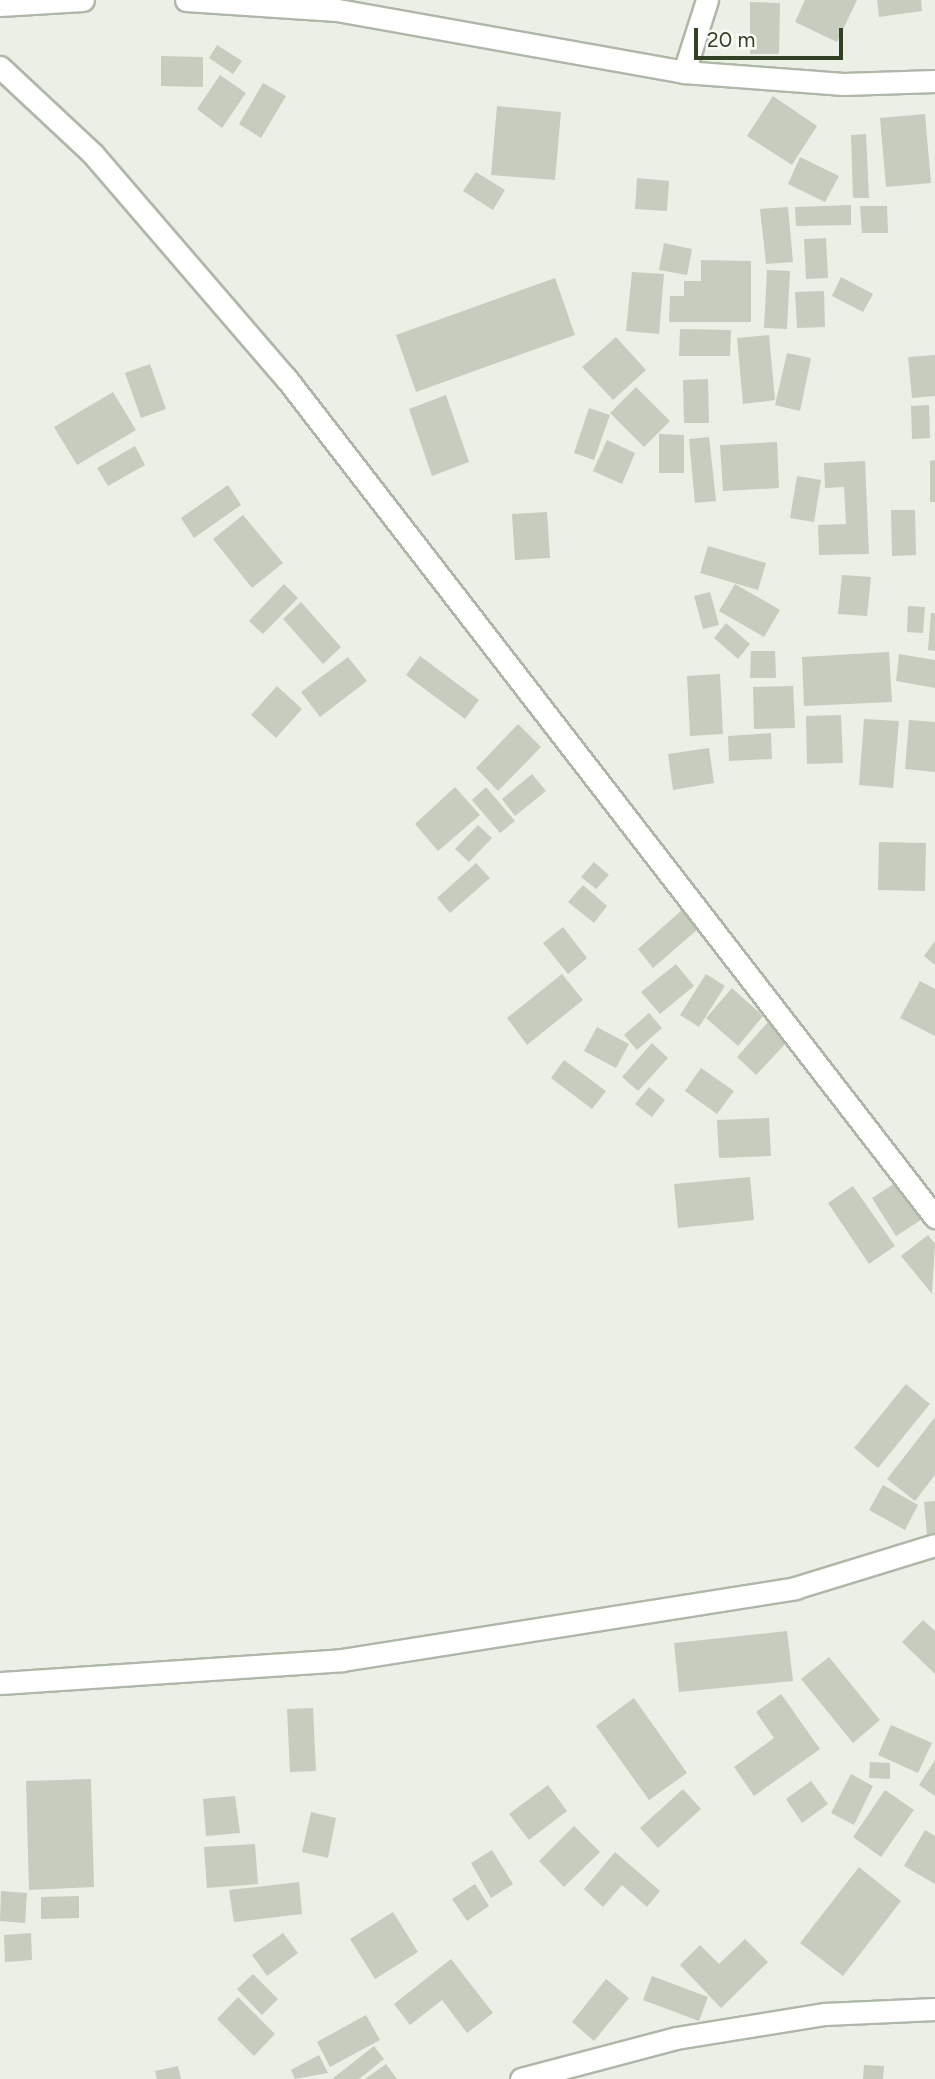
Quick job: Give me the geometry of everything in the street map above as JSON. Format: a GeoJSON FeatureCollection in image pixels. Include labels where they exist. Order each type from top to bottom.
{"type":"FeatureCollection","features":[{"type":"Feature","properties":{"kind":"street"},"geometry":{"type":"LineString","coordinates":[[0,5],[83,0]]}},
{"type":"Feature","properties":{"kind":"street"},"geometry":{"type":"LineString","coordinates":[[186,0],[337,10],[684,72],[844,84],[935,81]]}},
{"type":"Feature","properties":{"kind":"street"},"geometry":{"type":"LineString","coordinates":[[684,72],[707,0]]}},
{"type":"Feature","properties":{"kind":"street"},"geometry":{"type":"LineString","coordinates":[[0,67],[93,154],[286,378],[935,1217]]}},
{"type":"Feature","properties":{"kind":"street"},"geometry":{"type":"LineString","coordinates":[[0,1684],[342,1660],[795,1588],[935,1545]]}},
{"type":"Feature","properties":{"kind":"street"},"geometry":{"type":"LineString","coordinates":[[521,2079],[676,2038],[825,2014],[935,2009]]}},
{"type":"Feature","properties":{"kind":"building"},"geometry":{"type":"Polygon","coordinates":[[[805,0],[857,0],[837,42],[795,22],[805,0]]]}},
{"type":"Feature","properties":{"kind":"building"},"geometry":{"type":"Polygon","coordinates":[[[877,0],[921,0],[922,11],[879,17],[877,0]]]}},
{"type":"Feature","properties":{"kind":"building"},"geometry":{"type":"Polygon","coordinates":[[[750,2],[780,3],[779,54],[750,54],[750,2]]]}},
{"type":"Feature","properties":{"kind":"building"},"geometry":{"type":"Polygon","coordinates":[[[217,45],[242,61],[233,74],[209,58],[217,45]]]}},
{"type":"Feature","properties":{"kind":"building"},"geometry":{"type":"Polygon","coordinates":[[[161,56],[203,57],[203,87],[161,86],[161,56]]]}},
{"type":"Feature","properties":{"kind":"building"},"geometry":{"type":"Polygon","coordinates":[[[220,75],[246,93],[222,128],[197,109],[220,75]]]}},
{"type":"Feature","properties":{"kind":"building"},"geometry":{"type":"Polygon","coordinates":[[[263,83],[286,96],[261,138],[239,124],[263,83]]]}},
{"type":"Feature","properties":{"kind":"building"},"geometry":{"type":"Polygon","coordinates":[[[773,96],[817,126],[792,165],[747,136],[773,96]]]}},
{"type":"Feature","properties":{"kind":"building"},"geometry":{"type":"Polygon","coordinates":[[[497,106],[561,112],[555,180],[491,175],[497,106]]]}},
{"type":"Feature","properties":{"kind":"building"},"geometry":{"type":"Polygon","coordinates":[[[925,114],[931,183],[886,187],[880,118],[925,114]]]}},
{"type":"Feature","properties":{"kind":"building"},"geometry":{"type":"Polygon","coordinates":[[[866,134],[869,198],[853,198],[851,135],[866,134]]]}},
{"type":"Feature","properties":{"kind":"building"},"geometry":{"type":"Polygon","coordinates":[[[800,157],[839,176],[825,202],[788,184],[800,157]]]}},
{"type":"Feature","properties":{"kind":"building"},"geometry":{"type":"Polygon","coordinates":[[[476,172],[505,190],[493,210],[463,191],[476,172]]]}},
{"type":"Feature","properties":{"kind":"building"},"geometry":{"type":"Polygon","coordinates":[[[637,178],[669,181],[667,211],[635,209],[637,178]]]}},
{"type":"Feature","properties":{"kind":"building"},"geometry":{"type":"Polygon","coordinates":[[[851,205],[851,225],[796,226],[795,207],[851,205]]]}},
{"type":"Feature","properties":{"kind":"building"},"geometry":{"type":"Polygon","coordinates":[[[860,206],[887,206],[888,233],[862,233],[860,206]]]}},
{"type":"Feature","properties":{"kind":"building"},"geometry":{"type":"Polygon","coordinates":[[[788,207],[793,262],[766,264],[760,209],[788,207]]]}},
{"type":"Feature","properties":{"kind":"building"},"geometry":{"type":"Polygon","coordinates":[[[826,238],[828,278],[806,279],[804,239],[826,238]]]}},
{"type":"Feature","properties":{"kind":"building"},"geometry":{"type":"Polygon","coordinates":[[[664,243],[692,249],[687,275],[659,270],[664,243]]]}},
{"type":"Feature","properties":{"kind":"building"},"geometry":{"type":"Polygon","coordinates":[[[701,260],[751,261],[751,322],[669,322],[670,296],[684,296],[684,281],[701,281],[701,260]]]}},
{"type":"Feature","properties":{"kind":"building"},"geometry":{"type":"Polygon","coordinates":[[[767,270],[790,271],[787,329],[764,328],[767,270]]]}},
{"type":"Feature","properties":{"kind":"building"},"geometry":{"type":"Polygon","coordinates":[[[632,272],[664,274],[659,334],[626,331],[632,272]]]}},
{"type":"Feature","properties":{"kind":"building"},"geometry":{"type":"Polygon","coordinates":[[[841,277],[873,294],[863,312],[832,296],[841,277]]]}},
{"type":"Feature","properties":{"kind":"building"},"geometry":{"type":"Polygon","coordinates":[[[555,278],[575,335],[416,392],[396,335],[555,278]]]}},
{"type":"Feature","properties":{"kind":"building"},"geometry":{"type":"Polygon","coordinates":[[[824,291],[825,327],[797,328],[795,292],[824,291]]]}},
{"type":"Feature","properties":{"kind":"building"},"geometry":{"type":"Polygon","coordinates":[[[680,329],[731,330],[730,356],[679,356],[680,329]]]}},
{"type":"Feature","properties":{"kind":"building"},"geometry":{"type":"Polygon","coordinates":[[[769,335],[775,400],[743,404],[737,338],[769,335]]]}},
{"type":"Feature","properties":{"kind":"building"},"geometry":{"type":"Polygon","coordinates":[[[616,337],[646,370],[613,400],[582,367],[616,337]]]}},
{"type":"Feature","properties":{"kind":"building"},"geometry":{"type":"Polygon","coordinates":[[[787,353],[811,358],[800,411],[775,405],[787,353]]]}},
{"type":"Feature","properties":{"kind":"building"},"geometry":{"type":"Polygon","coordinates":[[[935,355],[935,396],[912,398],[908,357],[935,355]]]}},
{"type":"Feature","properties":{"kind":"building"},"geometry":{"type":"Polygon","coordinates":[[[150,364],[166,409],[141,418],[125,373],[150,364]]]}},
{"type":"Feature","properties":{"kind":"building"},"geometry":{"type":"Polygon","coordinates":[[[708,379],[709,423],[684,423],[683,380],[708,379]]]}},
{"type":"Feature","properties":{"kind":"building"},"geometry":{"type":"Polygon","coordinates":[[[636,387],[670,421],[644,447],[610,413],[636,387]]]}},
{"type":"Feature","properties":{"kind":"building"},"geometry":{"type":"Polygon","coordinates":[[[113,392],[136,430],[77,465],[54,427],[113,392]]]}},
{"type":"Feature","properties":{"kind":"building"},"geometry":{"type":"Polygon","coordinates":[[[446,395],[469,462],[432,476],[409,409],[446,395]]]}},
{"type":"Feature","properties":{"kind":"building"},"geometry":{"type":"Polygon","coordinates":[[[929,405],[930,438],[912,439],[911,406],[929,405]]]}},
{"type":"Feature","properties":{"kind":"building"},"geometry":{"type":"Polygon","coordinates":[[[589,408],[610,415],[594,460],[574,453],[589,408]]]}},
{"type":"Feature","properties":{"kind":"building"},"geometry":{"type":"Polygon","coordinates":[[[659,434],[684,435],[684,473],[659,473],[659,434]]]}},
{"type":"Feature","properties":{"kind":"building"},"geometry":{"type":"Polygon","coordinates":[[[709,437],[716,501],[695,503],[689,439],[709,437]]]}},
{"type":"Feature","properties":{"kind":"building"},"geometry":{"type":"Polygon","coordinates":[[[607,440],[635,453],[622,484],[593,471],[607,440]]]}},
{"type":"Feature","properties":{"kind":"building"},"geometry":{"type":"Polygon","coordinates":[[[777,442],[779,488],[723,491],[720,445],[777,442]]]}},
{"type":"Feature","properties":{"kind":"building"},"geometry":{"type":"Polygon","coordinates":[[[135,446],[145,465],[108,486],[97,468],[135,446]]]}},
{"type":"Feature","properties":{"kind":"building"},"geometry":{"type":"Polygon","coordinates":[[[935,460],[935,502],[930,502],[930,461],[935,460]]]}},
{"type":"Feature","properties":{"kind":"building"},"geometry":{"type":"Polygon","coordinates":[[[865,461],[869,554],[819,555],[818,525],[846,524],[844,487],[825,488],[824,463],[865,461]]]}},
{"type":"Feature","properties":{"kind":"building"},"geometry":{"type":"Polygon","coordinates":[[[797,476],[821,480],[814,522],[790,518],[797,476]]]}},
{"type":"Feature","properties":{"kind":"building"},"geometry":{"type":"Polygon","coordinates":[[[228,485],[241,505],[194,538],[181,518],[228,485]]]}},
{"type":"Feature","properties":{"kind":"building"},"geometry":{"type":"Polygon","coordinates":[[[891,510],[915,510],[916,555],[892,556],[891,510]]]}},
{"type":"Feature","properties":{"kind":"building"},"geometry":{"type":"Polygon","coordinates":[[[547,512],[550,558],[515,560],[512,514],[547,512]]]}},
{"type":"Feature","properties":{"kind":"building"},"geometry":{"type":"Polygon","coordinates":[[[243,515],[283,563],[252,588],[213,539],[243,515]]]}},
{"type":"Feature","properties":{"kind":"building"},"geometry":{"type":"Polygon","coordinates":[[[708,546],[766,563],[758,590],[700,573],[708,546]]]}},
{"type":"Feature","properties":{"kind":"building"},"geometry":{"type":"Polygon","coordinates":[[[842,575],[871,577],[867,616],[838,614],[842,575]]]}},
{"type":"Feature","properties":{"kind":"building"},"geometry":{"type":"Polygon","coordinates":[[[284,584],[298,598],[263,634],[249,621],[284,584]]]}},
{"type":"Feature","properties":{"kind":"building"},"geometry":{"type":"Polygon","coordinates":[[[735,584],[780,610],[764,637],[719,611],[735,584]]]}},
{"type":"Feature","properties":{"kind":"building"},"geometry":{"type":"Polygon","coordinates":[[[710,592],[719,625],[703,629],[694,596],[710,592]]]}},
{"type":"Feature","properties":{"kind":"building"},"geometry":{"type":"Polygon","coordinates":[[[301,602],[341,647],[323,664],[283,619],[301,602]]]}},
{"type":"Feature","properties":{"kind":"building"},"geometry":{"type":"Polygon","coordinates":[[[908,606],[925,607],[923,633],[907,632],[908,606]]]}},
{"type":"Feature","properties":{"kind":"building"},"geometry":{"type":"Polygon","coordinates":[[[931,613],[935,613],[935,651],[928,650],[931,613]]]}},
{"type":"Feature","properties":{"kind":"building"},"geometry":{"type":"Polygon","coordinates":[[[726,623],[750,644],[738,659],[714,638],[726,623]]]}},
{"type":"Feature","properties":{"kind":"building"},"geometry":{"type":"Polygon","coordinates":[[[751,651],[775,651],[776,678],[750,678],[751,651]]]}},
{"type":"Feature","properties":{"kind":"building"},"geometry":{"type":"Polygon","coordinates":[[[889,652],[892,702],[804,706],[802,657],[889,652]]]}},
{"type":"Feature","properties":{"kind":"building"},"geometry":{"type":"Polygon","coordinates":[[[899,654],[935,660],[935,688],[896,681],[899,654]]]}},
{"type":"Feature","properties":{"kind":"building"},"geometry":{"type":"Polygon","coordinates":[[[420,656],[479,700],[465,719],[406,675],[420,656]]]}},
{"type":"Feature","properties":{"kind":"building"},"geometry":{"type":"Polygon","coordinates":[[[348,657],[367,681],[320,717],[301,692],[348,657]]]}},
{"type":"Feature","properties":{"kind":"building"},"geometry":{"type":"Polygon","coordinates":[[[720,674],[723,734],[690,736],[687,676],[720,674]]]}},
{"type":"Feature","properties":{"kind":"building"},"geometry":{"type":"Polygon","coordinates":[[[277,686],[302,709],[276,738],[251,715],[277,686]]]}},
{"type":"Feature","properties":{"kind":"building"},"geometry":{"type":"Polygon","coordinates":[[[793,686],[795,728],[754,729],[753,687],[793,686]]]}},
{"type":"Feature","properties":{"kind":"building"},"geometry":{"type":"Polygon","coordinates":[[[841,715],[843,763],[807,764],[806,716],[841,715]]]}},
{"type":"Feature","properties":{"kind":"building"},"geometry":{"type":"Polygon","coordinates":[[[864,719],[899,721],[893,788],[859,785],[864,719]]]}},
{"type":"Feature","properties":{"kind":"building"},"geometry":{"type":"Polygon","coordinates":[[[909,720],[935,722],[935,772],[905,769],[909,720]]]}},
{"type":"Feature","properties":{"kind":"building"},"geometry":{"type":"Polygon","coordinates":[[[518,724],[541,747],[498,791],[476,768],[518,724]]]}},
{"type":"Feature","properties":{"kind":"building"},"geometry":{"type":"Polygon","coordinates":[[[771,733],[772,759],[729,761],[728,736],[771,733]]]}},
{"type":"Feature","properties":{"kind":"building"},"geometry":{"type":"Polygon","coordinates":[[[709,748],[714,783],[673,790],[668,754],[709,748]]]}},
{"type":"Feature","properties":{"kind":"building"},"geometry":{"type":"Polygon","coordinates":[[[532,774],[546,791],[515,816],[502,799],[532,774]]]}},
{"type":"Feature","properties":{"kind":"building"},"geometry":{"type":"Polygon","coordinates":[[[455,787],[480,815],[438,851],[415,824],[455,787]]]}},
{"type":"Feature","properties":{"kind":"building"},"geometry":{"type":"Polygon","coordinates":[[[486,787],[515,821],[500,833],[472,800],[486,787]]]}},
{"type":"Feature","properties":{"kind":"building"},"geometry":{"type":"Polygon","coordinates":[[[478,825],[492,838],[469,862],[455,849],[478,825]]]}},
{"type":"Feature","properties":{"kind":"building"},"geometry":{"type":"Polygon","coordinates":[[[879,842],[926,843],[925,891],[878,890],[879,842]]]}},
{"type":"Feature","properties":{"kind":"building"},"geometry":{"type":"Polygon","coordinates":[[[594,862],[609,875],[596,889],[581,877],[594,862]]]}},
{"type":"Feature","properties":{"kind":"building"},"geometry":{"type":"Polygon","coordinates":[[[476,863],[490,878],[450,913],[437,898],[476,863]]]}},
{"type":"Feature","properties":{"kind":"building"},"geometry":{"type":"Polygon","coordinates":[[[583,885],[607,906],[594,923],[568,902],[583,885]]]}},
{"type":"Feature","properties":{"kind":"building"},"geometry":{"type":"Polygon","coordinates":[[[682,910],[698,929],[653,968],[638,949],[682,910]]]}},
{"type":"Feature","properties":{"kind":"building"},"geometry":{"type":"Polygon","coordinates":[[[563,927],[587,958],[568,974],[543,943],[563,927]]]}},
{"type":"Feature","properties":{"kind":"building"},"geometry":{"type":"Polygon","coordinates":[[[935,941],[935,965],[924,956],[935,941]]]}},
{"type":"Feature","properties":{"kind":"building"},"geometry":{"type":"Polygon","coordinates":[[[676,964],[694,986],[660,1014],[641,992],[676,964]]]}},
{"type":"Feature","properties":{"kind":"building"},"geometry":{"type":"Polygon","coordinates":[[[562,974],[583,1000],[527,1045],[507,1018],[562,974]]]}},
{"type":"Feature","properties":{"kind":"building"},"geometry":{"type":"Polygon","coordinates":[[[706,974],[725,986],[699,1027],[680,1015],[706,974]]]}},
{"type":"Feature","properties":{"kind":"building"},"geometry":{"type":"Polygon","coordinates":[[[920,981],[935,989],[935,1036],[900,1018],[920,981]]]}},
{"type":"Feature","properties":{"kind":"building"},"geometry":{"type":"Polygon","coordinates":[[[732,988],[763,1016],[738,1046],[706,1018],[732,988]]]}},
{"type":"Feature","properties":{"kind":"building"},"geometry":{"type":"Polygon","coordinates":[[[649,1013],[662,1028],[637,1050],[624,1035],[649,1013]]]}},
{"type":"Feature","properties":{"kind":"building"},"geometry":{"type":"Polygon","coordinates":[[[768,1022],[788,1041],[756,1075],[737,1057],[768,1022]]]}},
{"type":"Feature","properties":{"kind":"building"},"geometry":{"type":"Polygon","coordinates":[[[597,1027],[629,1044],[616,1068],[584,1051],[597,1027]]]}},
{"type":"Feature","properties":{"kind":"building"},"geometry":{"type":"Polygon","coordinates":[[[652,1043],[668,1058],[638,1091],[622,1077],[652,1043]]]}},
{"type":"Feature","properties":{"kind":"building"},"geometry":{"type":"Polygon","coordinates":[[[564,1060],[606,1091],[592,1109],[551,1078],[564,1060]]]}},
{"type":"Feature","properties":{"kind":"building"},"geometry":{"type":"Polygon","coordinates":[[[701,1068],[734,1091],[717,1114],[685,1091],[701,1068]]]}},
{"type":"Feature","properties":{"kind":"building"},"geometry":{"type":"Polygon","coordinates":[[[649,1087],[665,1100],[652,1117],[635,1104],[649,1087]]]}},
{"type":"Feature","properties":{"kind":"building"},"geometry":{"type":"Polygon","coordinates":[[[769,1118],[771,1156],[719,1158],[717,1120],[769,1118]]]}},
{"type":"Feature","properties":{"kind":"building"},"geometry":{"type":"Polygon","coordinates":[[[750,1177],[754,1220],[678,1228],[674,1184],[750,1177]]]}},
{"type":"Feature","properties":{"kind":"building"},"geometry":{"type":"Polygon","coordinates":[[[897,1182],[921,1220],[896,1236],[872,1198],[897,1182]]]}},
{"type":"Feature","properties":{"kind":"building"},"geometry":{"type":"Polygon","coordinates":[[[853,1186],[895,1246],[869,1264],[828,1203],[853,1186]]]}},
{"type":"Feature","properties":{"kind":"building"},"geometry":{"type":"Polygon","coordinates":[[[928,1235],[935,1244],[932,1294],[901,1256],[928,1235]]]}},
{"type":"Feature","properties":{"kind":"building"},"geometry":{"type":"Polygon","coordinates":[[[906,1384],[930,1404],[878,1468],[854,1448],[906,1384]]]}},
{"type":"Feature","properties":{"kind":"building"},"geometry":{"type":"Polygon","coordinates":[[[935,1417],[935,1475],[915,1501],[887,1479],[935,1417]]]}},
{"type":"Feature","properties":{"kind":"building"},"geometry":{"type":"Polygon","coordinates":[[[883,1485],[918,1505],[905,1530],[869,1510],[883,1485]]]}},
{"type":"Feature","properties":{"kind":"building"},"geometry":{"type":"Polygon","coordinates":[[[935,1501],[935,1534],[927,1535],[924,1502],[935,1501]]]}},
{"type":"Feature","properties":{"kind":"building"},"geometry":{"type":"Polygon","coordinates":[[[923,1620],[935,1631],[935,1674],[902,1642],[923,1620]]]}},
{"type":"Feature","properties":{"kind":"building"},"geometry":{"type":"Polygon","coordinates":[[[787,1631],[793,1681],[679,1692],[674,1643],[787,1631]]]}},
{"type":"Feature","properties":{"kind":"building"},"geometry":{"type":"Polygon","coordinates":[[[829,1657],[880,1720],[853,1743],[801,1679],[829,1657]]]}},
{"type":"Feature","properties":{"kind":"building"},"geometry":{"type":"Polygon","coordinates":[[[781,1694],[820,1749],[754,1796],[734,1767],[774,1738],[756,1712],[781,1694]]]}},
{"type":"Feature","properties":{"kind":"building"},"geometry":{"type":"Polygon","coordinates":[[[634,1698],[687,1773],[649,1800],[596,1726],[634,1698]]]}},
{"type":"Feature","properties":{"kind":"building"},"geometry":{"type":"Polygon","coordinates":[[[313,1708],[316,1771],[290,1772],[287,1709],[313,1708]]]}},
{"type":"Feature","properties":{"kind":"building"},"geometry":{"type":"Polygon","coordinates":[[[891,1725],[932,1743],[918,1773],[878,1755],[891,1725]]]}},
{"type":"Feature","properties":{"kind":"building"},"geometry":{"type":"Polygon","coordinates":[[[935,1760],[935,1796],[919,1785],[935,1760]]]}},
{"type":"Feature","properties":{"kind":"building"},"geometry":{"type":"Polygon","coordinates":[[[870,1762],[890,1763],[890,1779],[869,1778],[870,1762]]]}},
{"type":"Feature","properties":{"kind":"building"},"geometry":{"type":"Polygon","coordinates":[[[851,1774],[873,1786],[854,1825],[831,1813],[851,1774]]]}},
{"type":"Feature","properties":{"kind":"building"},"geometry":{"type":"Polygon","coordinates":[[[91,1779],[94,1887],[29,1890],[26,1781],[91,1779]]]}},
{"type":"Feature","properties":{"kind":"building"},"geometry":{"type":"Polygon","coordinates":[[[811,1781],[828,1804],[802,1823],[786,1799],[811,1781]]]}},
{"type":"Feature","properties":{"kind":"building"},"geometry":{"type":"Polygon","coordinates":[[[548,1785],[567,1811],[529,1840],[509,1814],[548,1785]]]}},
{"type":"Feature","properties":{"kind":"building"},"geometry":{"type":"Polygon","coordinates":[[[683,1789],[701,1809],[658,1848],[640,1828],[683,1789]]]}},
{"type":"Feature","properties":{"kind":"building"},"geometry":{"type":"Polygon","coordinates":[[[885,1790],[914,1810],[881,1857],[853,1837],[885,1790]]]}},
{"type":"Feature","properties":{"kind":"building"},"geometry":{"type":"Polygon","coordinates":[[[235,1796],[240,1833],[206,1836],[203,1799],[235,1796]]]}},
{"type":"Feature","properties":{"kind":"building"},"geometry":{"type":"Polygon","coordinates":[[[311,1812],[336,1818],[328,1858],[302,1852],[311,1812]]]}},
{"type":"Feature","properties":{"kind":"building"},"geometry":{"type":"Polygon","coordinates":[[[574,1826],[600,1852],[564,1887],[539,1861],[574,1826]]]}},
{"type":"Feature","properties":{"kind":"building"},"geometry":{"type":"Polygon","coordinates":[[[925,1830],[935,1836],[935,1884],[904,1866],[925,1830]]]}},
{"type":"Feature","properties":{"kind":"building"},"geometry":{"type":"Polygon","coordinates":[[[255,1844],[258,1884],[207,1888],[204,1847],[255,1844]]]}},
{"type":"Feature","properties":{"kind":"building"},"geometry":{"type":"Polygon","coordinates":[[[492,1850],[513,1884],[491,1898],[471,1863],[492,1850]]]}},
{"type":"Feature","properties":{"kind":"building"},"geometry":{"type":"Polygon","coordinates":[[[615,1852],[660,1891],[647,1907],[622,1885],[603,1907],[584,1889],[615,1852]]]}},
{"type":"Feature","properties":{"kind":"building"},"geometry":{"type":"Polygon","coordinates":[[[859,1867],[901,1901],[843,1976],[800,1943],[859,1867]]]}},
{"type":"Feature","properties":{"kind":"building"},"geometry":{"type":"Polygon","coordinates":[[[299,1882],[302,1914],[234,1922],[229,1890],[299,1882]]]}},
{"type":"Feature","properties":{"kind":"building"},"geometry":{"type":"Polygon","coordinates":[[[475,1884],[489,1906],[467,1921],[452,1899],[475,1884]]]}},
{"type":"Feature","properties":{"kind":"building"},"geometry":{"type":"Polygon","coordinates":[[[1,1891],[27,1893],[25,1923],[0,1921],[1,1891]]]}},
{"type":"Feature","properties":{"kind":"building"},"geometry":{"type":"Polygon","coordinates":[[[79,1896],[79,1918],[41,1919],[41,1897],[79,1896]]]}},
{"type":"Feature","properties":{"kind":"building"},"geometry":{"type":"Polygon","coordinates":[[[393,1912],[418,1952],[375,1979],[350,1939],[393,1912]]]}},
{"type":"Feature","properties":{"kind":"building"},"geometry":{"type":"Polygon","coordinates":[[[31,1933],[32,1960],[5,1962],[4,1935],[31,1933]]]}},
{"type":"Feature","properties":{"kind":"building"},"geometry":{"type":"Polygon","coordinates":[[[283,1933],[298,1953],[267,1976],[252,1955],[283,1933]]]}},
{"type":"Feature","properties":{"kind":"building"},"geometry":{"type":"Polygon","coordinates":[[[745,1939],[768,1962],[721,2008],[680,1965],[700,1945],[719,1964],[745,1939]]]}},
{"type":"Feature","properties":{"kind":"building"},"geometry":{"type":"Polygon","coordinates":[[[451,1959],[493,2013],[467,2033],[442,2000],[410,2025],[394,2004],[451,1959]]]}},
{"type":"Feature","properties":{"kind":"building"},"geometry":{"type":"Polygon","coordinates":[[[253,1974],[278,1999],[262,2015],[237,1989],[253,1974]]]}},
{"type":"Feature","properties":{"kind":"building"},"geometry":{"type":"Polygon","coordinates":[[[652,1976],[708,1997],[699,2021],[643,2000],[652,1976]]]}},
{"type":"Feature","properties":{"kind":"building"},"geometry":{"type":"Polygon","coordinates":[[[606,1979],[629,1998],[594,2041],[572,2022],[606,1979]]]}},
{"type":"Feature","properties":{"kind":"building"},"geometry":{"type":"Polygon","coordinates":[[[238,1997],[275,2034],[254,2056],[217,2019],[238,1997]]]}},
{"type":"Feature","properties":{"kind":"building"},"geometry":{"type":"Polygon","coordinates":[[[366,2015],[380,2040],[330,2067],[317,2042],[366,2015]]]}},
{"type":"Feature","properties":{"kind":"building"},"geometry":{"type":"Polygon","coordinates":[[[374,2046],[384,2059],[359,2079],[332,2079],[374,2046]]]}},
{"type":"Feature","properties":{"kind":"building"},"geometry":{"type":"Polygon","coordinates":[[[319,2055],[328,2073],[295,2079],[291,2070],[319,2055]]]}},
{"type":"Feature","properties":{"kind":"building"},"geometry":{"type":"Polygon","coordinates":[[[386,2064],[397,2079],[365,2079],[386,2064]]]}},
{"type":"Feature","properties":{"kind":"building"},"geometry":{"type":"Polygon","coordinates":[[[864,2065],[884,2066],[883,2079],[863,2079],[864,2065]]]}},
{"type":"Feature","properties":{"kind":"building"},"geometry":{"type":"Polygon","coordinates":[[[178,2066],[181,2079],[157,2079],[155,2071],[178,2066]]]}}]}
